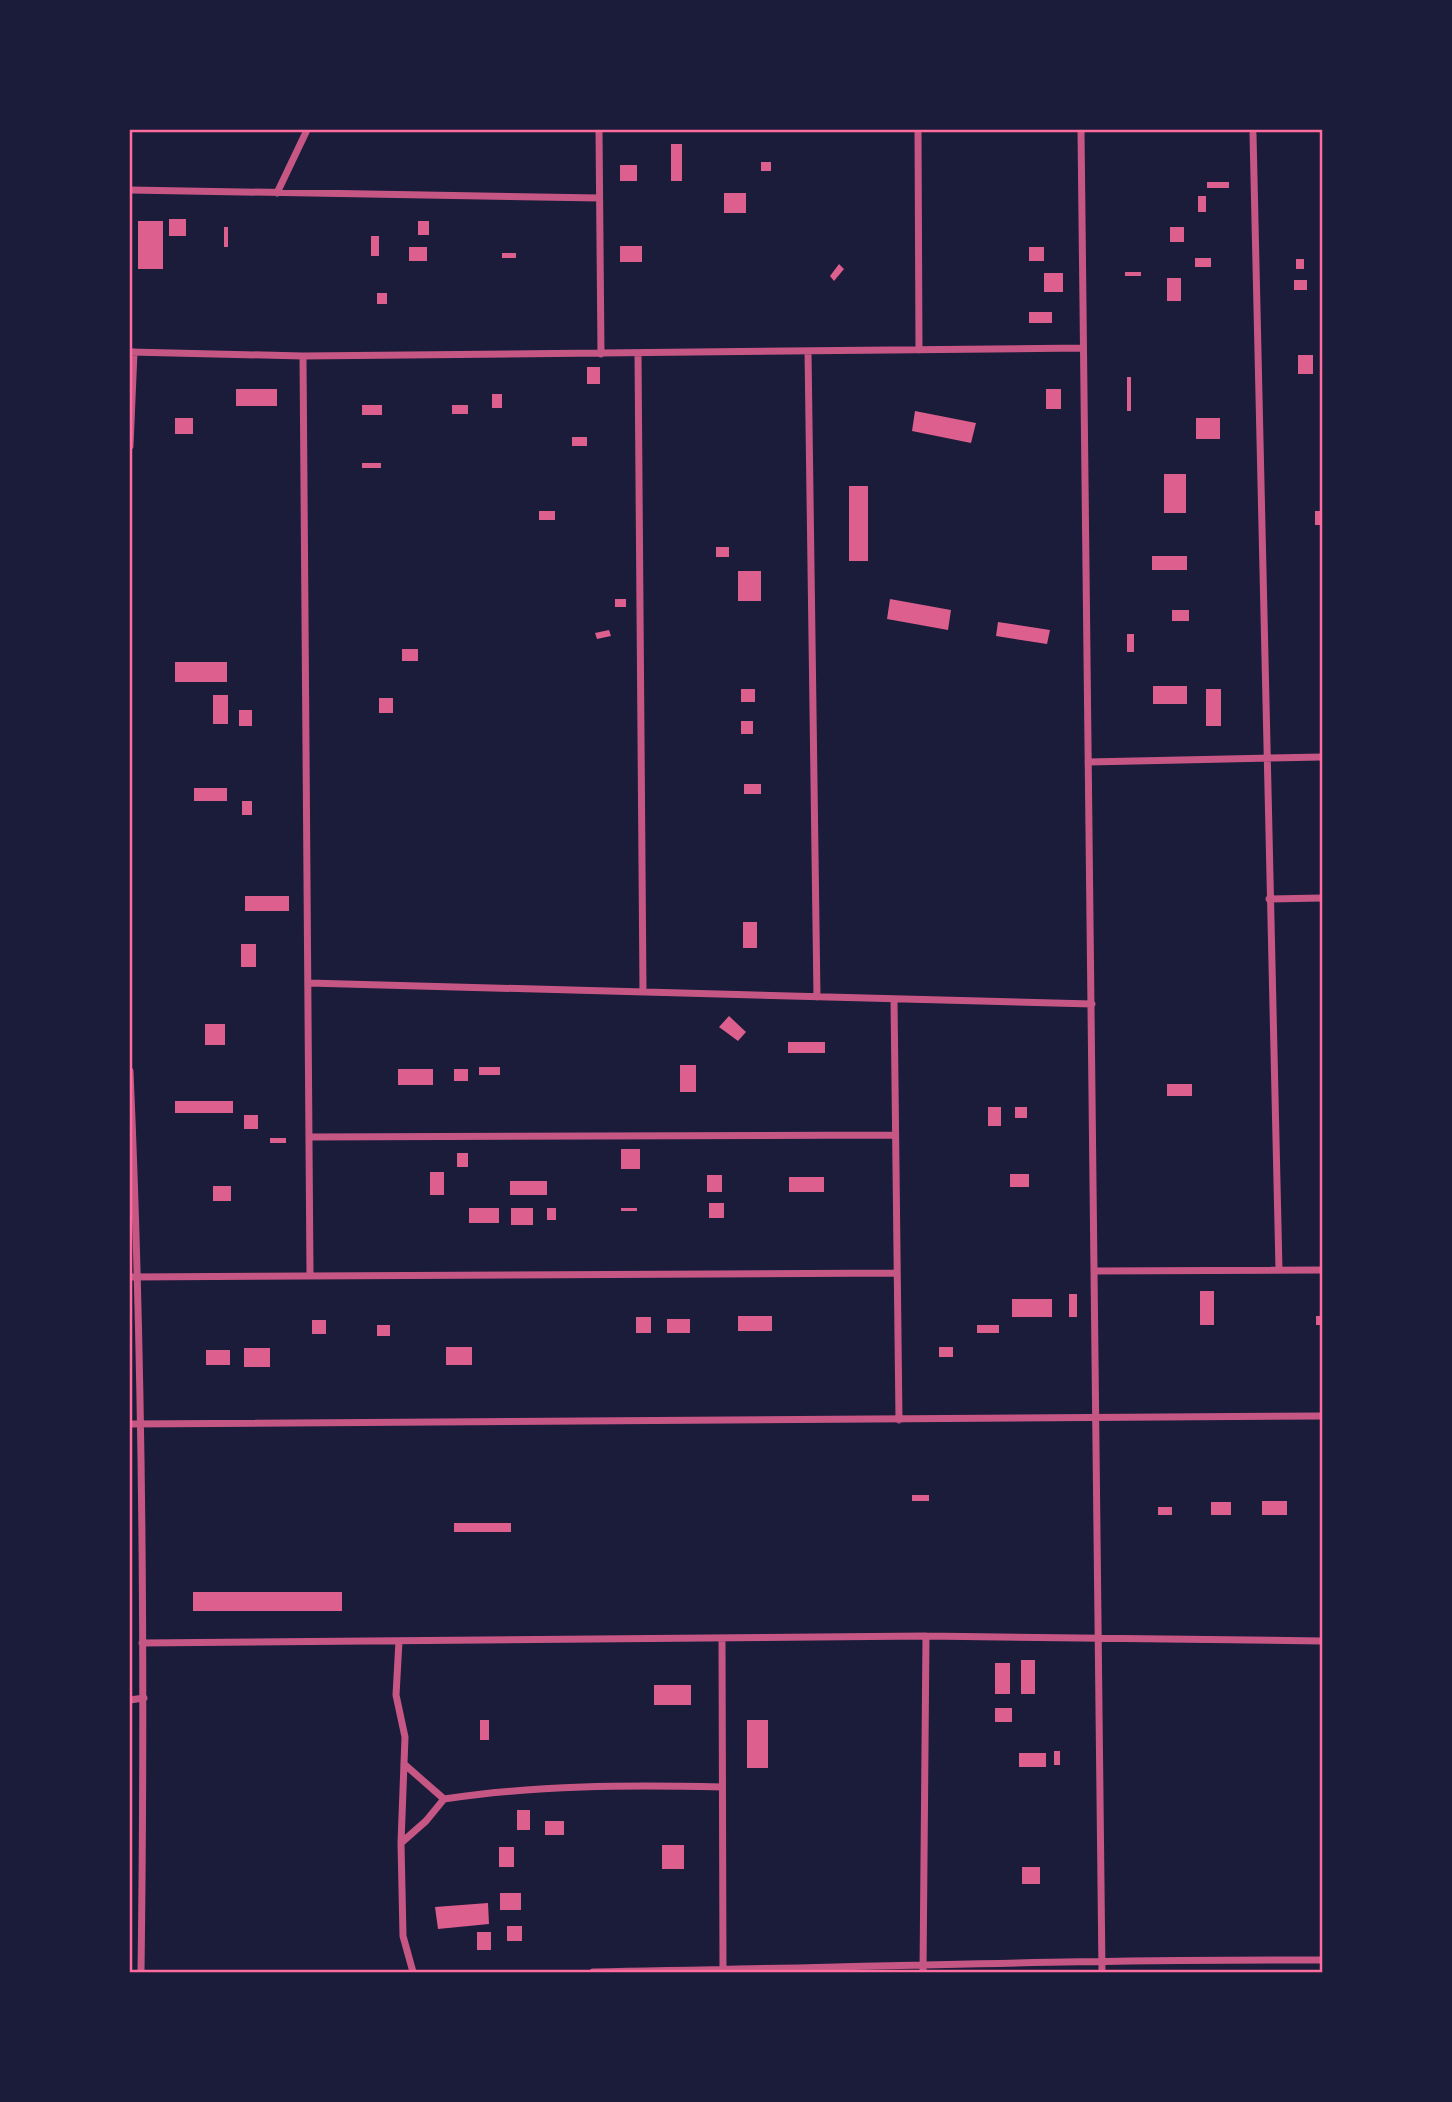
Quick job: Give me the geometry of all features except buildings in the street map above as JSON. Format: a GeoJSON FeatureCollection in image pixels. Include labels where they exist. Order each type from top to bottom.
{"type":"FeatureCollection","features":[{"type":"Feature","properties":{"kind":"street"},"geometry":{"type":"LineString","coordinates":[[277,193],[307,130]]}},
{"type":"Feature","properties":{"kind":"street"},"geometry":{"type":"LineString","coordinates":[[598,130],[600,354]]}},
{"type":"Feature","properties":{"kind":"street"},"geometry":{"type":"LineString","coordinates":[[918,130],[919,350]]}},
{"type":"Feature","properties":{"kind":"street"},"geometry":{"type":"LineString","coordinates":[[1081,130],[1102,1972]]}},
{"type":"Feature","properties":{"kind":"street"},"geometry":{"type":"LineString","coordinates":[[1253,134],[1279,1270]]}},
{"type":"Feature","properties":{"kind":"street"},"geometry":{"type":"LineString","coordinates":[[130,190],[599,198]]}},
{"type":"Feature","properties":{"kind":"street"},"geometry":{"type":"LineString","coordinates":[[130,446],[132,352],[303,356],[1083,348]]}},
{"type":"Feature","properties":{"kind":"street"},"geometry":{"type":"LineString","coordinates":[[808,351],[817,996]]}},
{"type":"Feature","properties":{"kind":"street"},"geometry":{"type":"LineString","coordinates":[[638,354],[643,992]]}},
{"type":"Feature","properties":{"kind":"street"},"geometry":{"type":"LineString","coordinates":[[303,356],[310,1274]]}},
{"type":"Feature","properties":{"kind":"street"},"geometry":{"type":"LineString","coordinates":[[1088,762],[1322,757]]}},
{"type":"Feature","properties":{"kind":"street"},"geometry":{"type":"LineString","coordinates":[[1269,899],[1322,898]]}},
{"type":"Feature","properties":{"kind":"street"},"geometry":{"type":"LineString","coordinates":[[308,983],[1092,1004]]}},
{"type":"Feature","properties":{"kind":"street"},"geometry":{"type":"LineString","coordinates":[[894,999],[899,1420]]}},
{"type":"Feature","properties":{"kind":"street"},"geometry":{"type":"LineString","coordinates":[[130,1070],[139,1277],[144,1698],[141,1972]]}},
{"type":"Feature","properties":{"kind":"street"},"geometry":{"type":"LineString","coordinates":[[309,1137],[895,1135]]}},
{"type":"Feature","properties":{"kind":"street"},"geometry":{"type":"LineString","coordinates":[[1095,1271],[1322,1270]]}},
{"type":"Feature","properties":{"kind":"street"},"geometry":{"type":"LineString","coordinates":[[130,1277],[897,1273]]}},
{"type":"Feature","properties":{"kind":"street"},"geometry":{"type":"LineString","coordinates":[[130,1424],[1322,1416]]}},
{"type":"Feature","properties":{"kind":"street"},"geometry":{"type":"LineString","coordinates":[[142,1643],[926,1636],[1322,1641]]}},
{"type":"Feature","properties":{"kind":"street"},"geometry":{"type":"LineString","coordinates":[[923,1970],[926,1636]]}},
{"type":"Feature","properties":{"kind":"street"},"geometry":{"type":"LineString","coordinates":[[722,1638],[723,1971]]}},
{"type":"Feature","properties":{"kind":"street"},"geometry":{"type":"LineString","coordinates":[[399,1641],[395,1679],[405,1737],[401,1843],[403,1936],[413,1972]]}},
{"type":"Feature","properties":{"kind":"street"},"geometry":{"type":"LineString","coordinates":[[130,1700],[144,1698]]}},
{"type":"Feature","properties":{"kind":"street"},"geometry":{"type":"LineString","coordinates":[[404,1764],[444,1799]]}},
{"type":"Feature","properties":{"kind":"street"},"geometry":{"type":"LineString","coordinates":[[401,1843],[426,1821],[444,1799],[489,1792],[617,1785],[722,1787]]}},
{"type":"Feature","properties":{"kind":"street"},"geometry":{"type":"LineString","coordinates":[[593,1972],[923,1970],[1102,1959],[1322,1960]]}}]}
